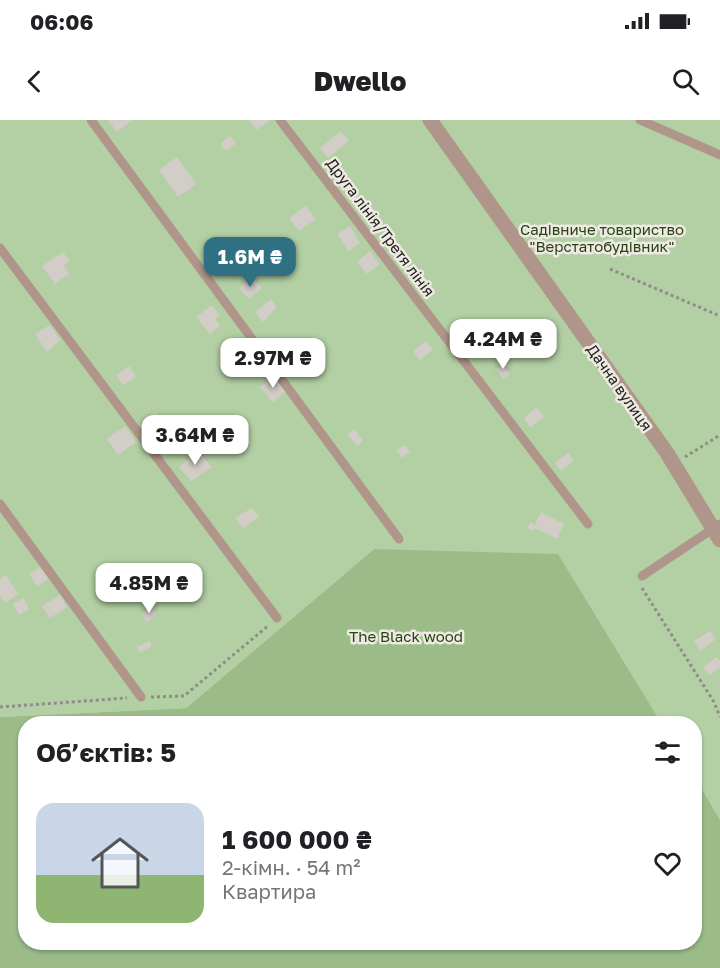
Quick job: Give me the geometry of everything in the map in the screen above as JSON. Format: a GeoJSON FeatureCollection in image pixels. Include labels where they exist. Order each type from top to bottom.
{"type":"FeatureCollection","features":[{"type":"Feature","properties":{"kind":"street","name":"Дачна вулиця"},"geometry":{"type":"LineString","coordinates":[[430,120],[674,464],[718,531]]}},
{"type":"Feature","properties":{"kind":"lane"},"geometry":{"type":"LineString","coordinates":[[91,120],[399,539]]}},
{"type":"Feature","properties":{"kind":"lane","name":"Друга лінія/Третя лінія"},"geometry":{"type":"LineString","coordinates":[[280,120],[588,524]]}},
{"type":"Feature","properties":{"kind":"lane"},"geometry":{"type":"LineString","coordinates":[[640,120],[720,156]]}},
{"type":"Feature","properties":{"kind":"lane"},"geometry":{"type":"LineString","coordinates":[[0,248],[277,618]]}},
{"type":"Feature","properties":{"kind":"lane"},"geometry":{"type":"LineString","coordinates":[[0,504],[141,697]]}},
{"type":"Feature","properties":{"kind":"lane"},"geometry":{"type":"LineString","coordinates":[[642,576],[718,531]]}},
{"type":"Feature","properties":{"kind":"path"},"geometry":{"type":"LineString","coordinates":[[610,269],[720,316]]}},
{"type":"Feature","properties":{"kind":"path"},"geometry":{"type":"LineString","coordinates":[[674,464],[720,435]]}},
{"type":"Feature","properties":{"kind":"path"},"geometry":{"type":"LineString","coordinates":[[642,576],[639,582],[714,702],[720,717]]}},
{"type":"Feature","properties":{"kind":"green space","name":"Садівниче товариство \"Верстатобудівник\""},"geometry":{"type":"Polygon","coordinates":[[[0,120],[720,120],[720,867],[702,832],[702,716],[634,716],[374,549],[186,708],[0,717],[0,120]]]}},
{"type":"Feature","properties":{"kind":"green space","name":"The Black wood"},"geometry":{"type":"Polygon","coordinates":[[[374,549],[558,554],[657,716],[21,716],[186,708],[374,549]]]}},
{"type":"Feature","properties":{"kind":"green space","name":"The Black wood"},"geometry":{"type":"Polygon","coordinates":[[[18,716],[18,950],[702,950],[702,790],[720,820],[720,968],[0,968],[0,717],[18,716]]]}},
{"type":"Feature","properties":{"kind":"building"},"geometry":{"type":"Polygon","coordinates":[[[108,120],[133,120],[117,132],[108,120]]]}},
{"type":"Feature","properties":{"kind":"building"},"geometry":{"type":"Polygon","coordinates":[[[249,120],[270,120],[256,130],[249,120]]]}},
{"type":"Feature","properties":{"kind":"building"},"geometry":{"type":"Polygon","coordinates":[[[341,131],[349,141],[328,158],[320,148],[341,131]]]}},
{"type":"Feature","properties":{"kind":"building"},"geometry":{"type":"Polygon","coordinates":[[[230,136],[236,143],[226,151],[220,144],[230,136]]]}},
{"type":"Feature","properties":{"kind":"building"},"geometry":{"type":"Polygon","coordinates":[[[177,157],[196,184],[178,197],[159,170],[177,157]]]}},
{"type":"Feature","properties":{"kind":"building"},"geometry":{"type":"Polygon","coordinates":[[[306,206],[316,219],[299,231],[289,218],[306,206]]]}},
{"type":"Feature","properties":{"kind":"building"},"geometry":{"type":"Polygon","coordinates":[[[350,226],[360,243],[348,251],[337,234],[350,226]]]}},
{"type":"Feature","properties":{"kind":"building"},"geometry":{"type":"Polygon","coordinates":[[[370,251],[380,264],[367,274],[357,262],[370,251]]]}},
{"type":"Feature","properties":{"kind":"building"},"geometry":{"type":"Polygon","coordinates":[[[63,252],[70,261],[64,265],[69,274],[55,284],[42,266],[63,252]]]}},
{"type":"Feature","properties":{"kind":"building"},"geometry":{"type":"Polygon","coordinates":[[[252,277],[262,288],[249,299],[239,288],[252,277]]]}},
{"type":"Feature","properties":{"kind":"building"},"geometry":{"type":"Polygon","coordinates":[[[271,299],[277,307],[263,322],[255,312],[271,299]]]}},
{"type":"Feature","properties":{"kind":"building"},"geometry":{"type":"Polygon","coordinates":[[[212,305],[220,315],[215,319],[220,325],[210,334],[196,317],[212,305]]]}},
{"type":"Feature","properties":{"kind":"building"},"geometry":{"type":"Polygon","coordinates":[[[50,325],[60,340],[47,352],[35,334],[50,325]]]}},
{"type":"Feature","properties":{"kind":"building"},"geometry":{"type":"Polygon","coordinates":[[[249,338],[256,348],[244,357],[246,361],[238,366],[229,353],[249,338]]]}},
{"type":"Feature","properties":{"kind":"building"},"geometry":{"type":"Polygon","coordinates":[[[503,338],[512,351],[499,360],[490,347],[503,338]]]}},
{"type":"Feature","properties":{"kind":"building"},"geometry":{"type":"Polygon","coordinates":[[[426,341],[433,350],[420,360],[413,351],[426,341]]]}},
{"type":"Feature","properties":{"kind":"building"},"geometry":{"type":"Polygon","coordinates":[[[507,361],[509,365],[505,368],[510,374],[503,379],[496,369],[507,361]]]}},
{"type":"Feature","properties":{"kind":"building"},"geometry":{"type":"Polygon","coordinates":[[[129,366],[136,377],[123,385],[116,375],[129,366]]]}},
{"type":"Feature","properties":{"kind":"building"},"geometry":{"type":"Polygon","coordinates":[[[274,376],[286,391],[273,402],[260,387],[274,376]]]}},
{"type":"Feature","properties":{"kind":"building"},"geometry":{"type":"Polygon","coordinates":[[[537,407],[544,417],[530,427],[524,418],[537,407]]]}},
{"type":"Feature","properties":{"kind":"building"},"geometry":{"type":"Polygon","coordinates":[[[155,412],[163,422],[157,426],[150,417],[155,412]]]}},
{"type":"Feature","properties":{"kind":"building"},"geometry":{"type":"Polygon","coordinates":[[[125,426],[136,442],[118,455],[107,439],[125,426]]]}},
{"type":"Feature","properties":{"kind":"building"},"geometry":{"type":"Polygon","coordinates":[[[354,429],[363,441],[357,446],[347,434],[354,429]]]}},
{"type":"Feature","properties":{"kind":"building"},"geometry":{"type":"Polygon","coordinates":[[[405,445],[410,452],[402,458],[397,450],[405,445]]]}},
{"type":"Feature","properties":{"kind":"building"},"geometry":{"type":"Polygon","coordinates":[[[198,451],[212,467],[191,481],[179,467],[198,451]]]}},
{"type":"Feature","properties":{"kind":"building"},"geometry":{"type":"Polygon","coordinates":[[[568,453],[574,461],[561,471],[555,463],[568,453]]]}},
{"type":"Feature","properties":{"kind":"building"},"geometry":{"type":"Polygon","coordinates":[[[252,508],[259,517],[243,528],[235,518],[252,508]]]}},
{"type":"Feature","properties":{"kind":"building"},"geometry":{"type":"Polygon","coordinates":[[[541,512],[564,524],[557,539],[535,528],[533,531],[527,528],[530,522],[535,525],[541,512]]]}},
{"type":"Feature","properties":{"kind":"building"},"geometry":{"type":"Polygon","coordinates":[[[40,567],[48,579],[37,586],[29,574],[40,567]]]}},
{"type":"Feature","properties":{"kind":"building"},"geometry":{"type":"Polygon","coordinates":[[[6,575],[18,594],[5,603],[0,595],[0,579],[6,575]]]}},
{"type":"Feature","properties":{"kind":"building"},"geometry":{"type":"Polygon","coordinates":[[[60,595],[67,607],[50,618],[42,606],[60,595]]]}},
{"type":"Feature","properties":{"kind":"building"},"geometry":{"type":"Polygon","coordinates":[[[23,598],[29,609],[19,615],[13,604],[23,598]]]}},
{"type":"Feature","properties":{"kind":"building"},"geometry":{"type":"Polygon","coordinates":[[[152,608],[157,614],[147,622],[141,613],[152,608]]]}},
{"type":"Feature","properties":{"kind":"building"},"geometry":{"type":"Polygon","coordinates":[[[710,631],[716,639],[700,651],[694,641],[710,631]]]}},
{"type":"Feature","properties":{"kind":"building"},"geometry":{"type":"Polygon","coordinates":[[[150,641],[152,646],[140,653],[137,647],[150,641]]]}},
{"type":"Feature","properties":{"kind":"building"},"geometry":{"type":"Polygon","coordinates":[[[716,657],[720,661],[720,668],[710,675],[703,668],[716,657]]]}}]}
